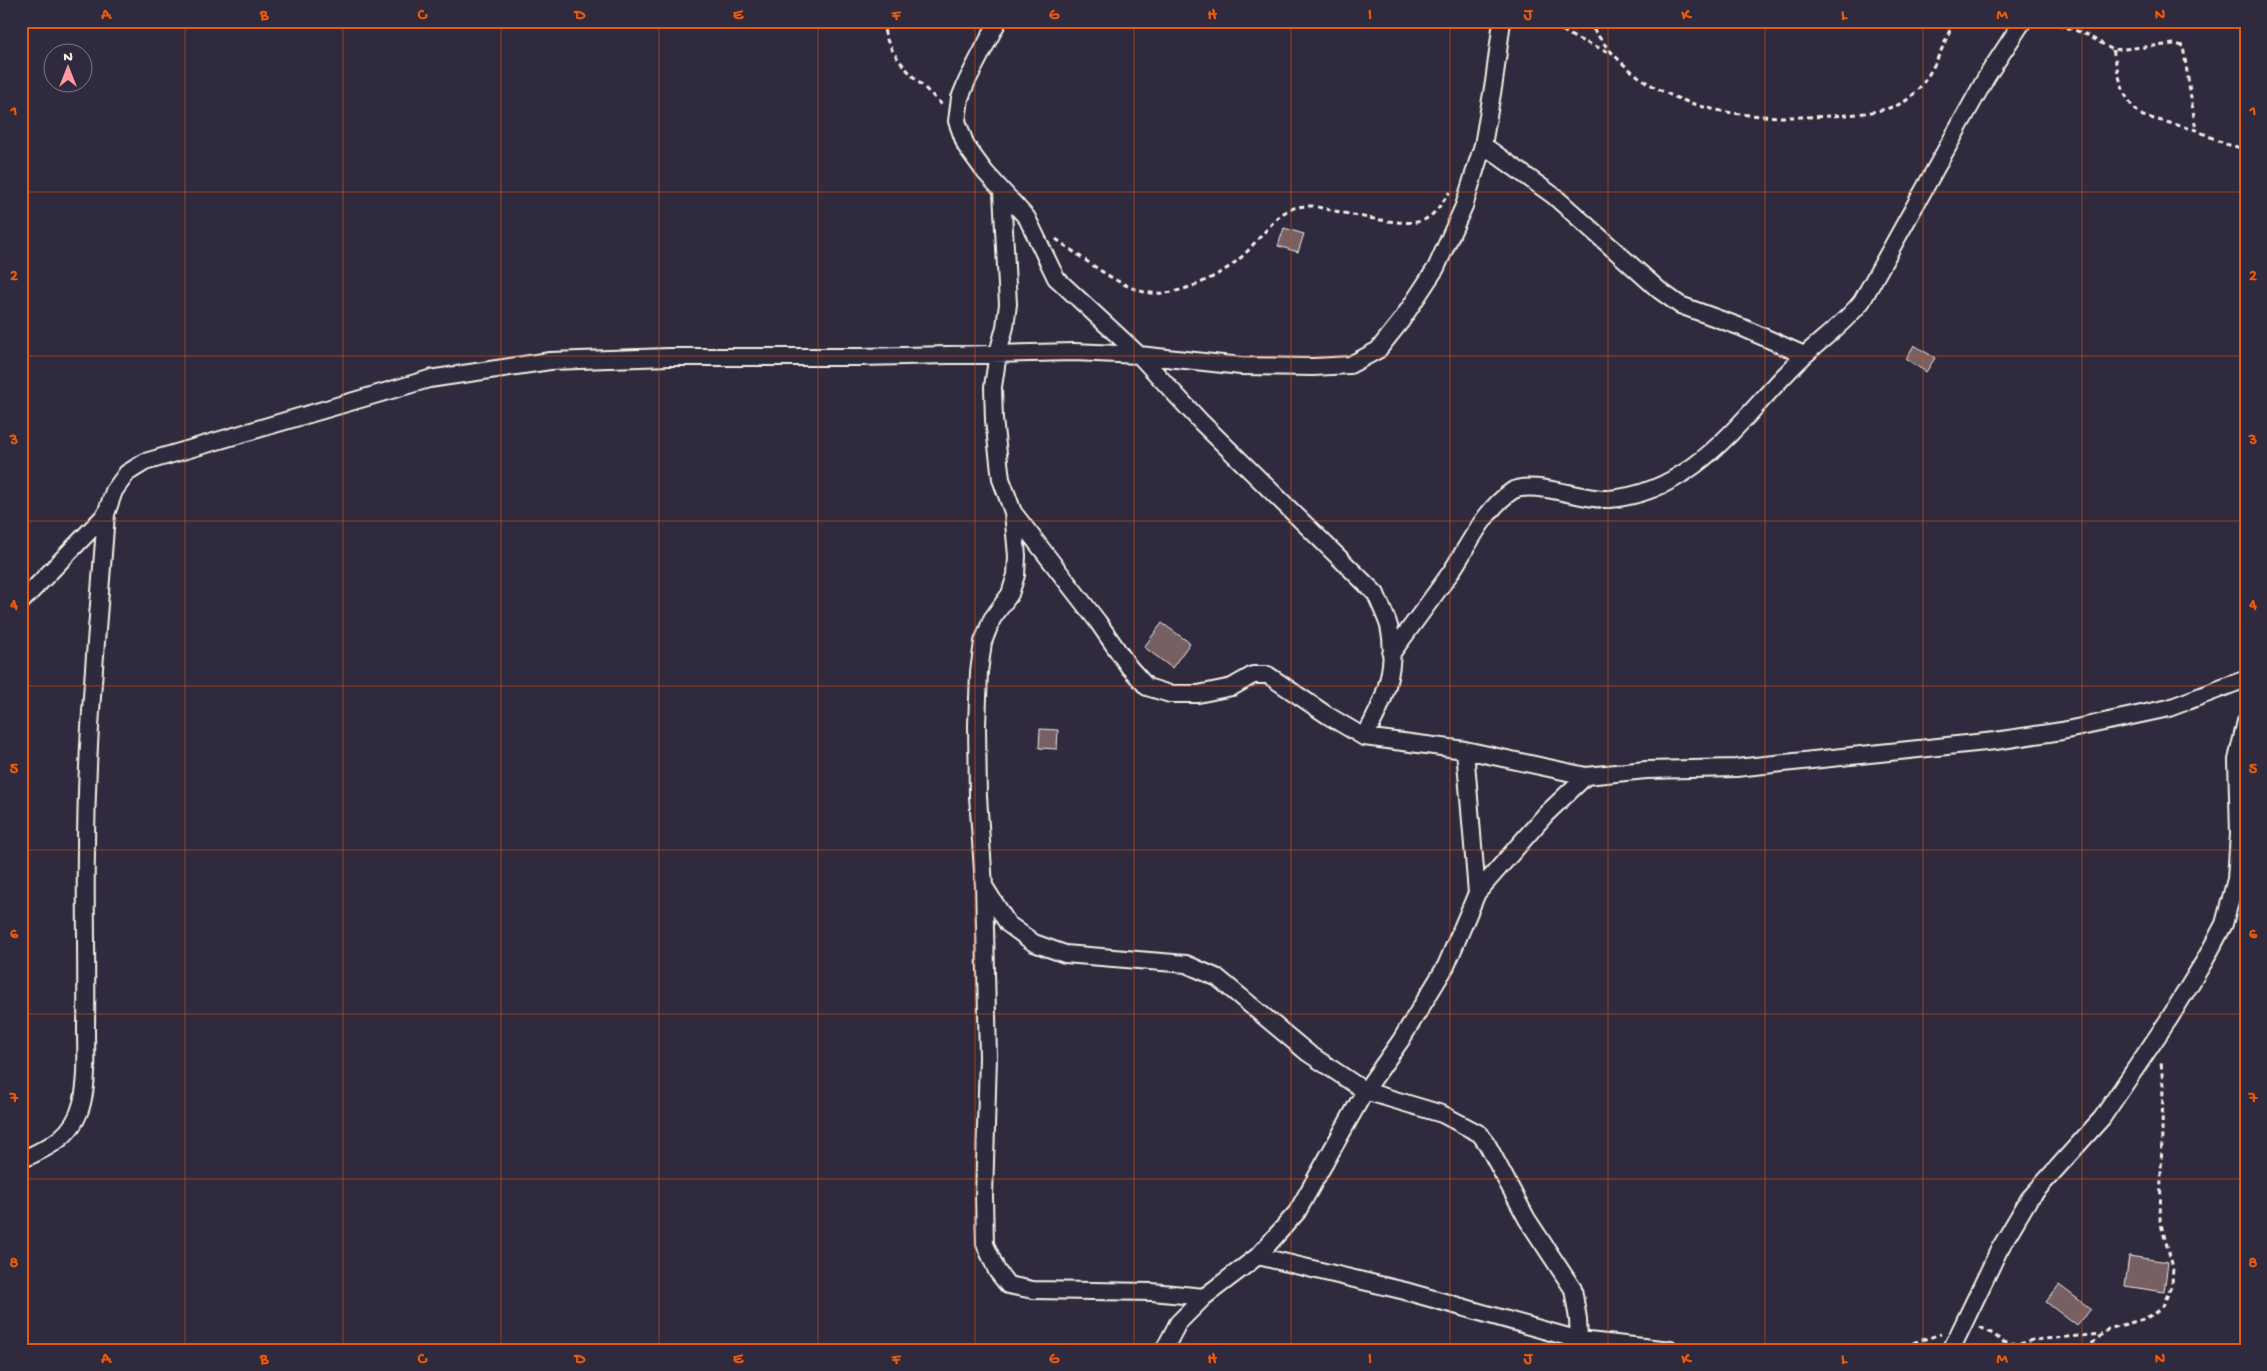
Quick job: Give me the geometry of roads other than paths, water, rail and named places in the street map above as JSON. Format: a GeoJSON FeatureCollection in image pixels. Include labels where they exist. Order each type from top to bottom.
{"type":"FeatureCollection","features":[{"type":"Feature","properties":{"kind":"street"},"geometry":{"type":"LineString","coordinates":[[998,21],[966,81],[960,98],[957,121],[966,146],[1002,192],[1027,218],[1056,278],[1139,355],[1201,422],[1376,594],[1389,627],[1391,654],[1386,691],[1378,715],[1364,737]]}},
{"type":"Feature","properties":{"kind":"street"},"geometry":{"type":"LineString","coordinates":[[1391,654],[1452,570],[1475,533],[1500,501],[1514,490],[1533,487],[1607,499],[1636,495],[1668,482],[1697,465],[1716,450],[1804,356],[1838,327],[1862,301],[1982,84],[2023,21]]}},
{"type":"Feature","properties":{"kind":"street"},"geometry":{"type":"LineString","coordinates":[[21,1160],[51,1147],[73,1126],[83,1096],[87,987],[86,849],[90,741],[106,514],[114,491],[127,473],[145,462],[428,379],[550,361],[669,357],[861,357],[1074,352],[1139,355],[1241,366],[1312,368],[1350,365],[1378,350],[1401,321],[1436,268],[1464,206],[1483,145],[1499,23]]}},
{"type":"Feature","properties":{"kind":"street"},"geometry":{"type":"LineString","coordinates":[[1483,145],[1554,196],[1659,290],[1680,305],[1741,327],[1804,356]]}},
{"type":"Feature","properties":{"kind":"street"},"geometry":{"type":"LineString","coordinates":[[1002,192],[1008,304],[993,387],[996,448],[1001,479],[1013,512],[1017,556],[1016,575],[1010,594],[992,618],[983,642],[979,672],[977,725],[978,796],[984,886],[988,1057],[984,1197],[985,1244],[997,1270],[1008,1285],[1033,1290],[1152,1292],[1204,1296]]}},
{"type":"Feature","properties":{"kind":"street"},"geometry":{"type":"LineString","coordinates":[[1013,512],[1098,622],[1129,667],[1147,687],[1170,694],[1198,694],[1232,687],[1253,675],[1268,675],[1327,715],[1364,737],[1465,750],[1586,776],[1646,770],[1736,768],[1995,741],[2062,731],[2168,708],[2205,696],[2246,679]]}},
{"type":"Feature","properties":{"kind":"street"},"geometry":{"type":"LineString","coordinates":[[21,602],[106,514]]}},
{"type":"Feature","properties":{"kind":"street"},"geometry":{"type":"LineString","coordinates":[[1951,1350],[1999,1250],[2029,1199],[2102,1118],[2205,960],[2224,924],[2236,879],[2239,834],[2237,760],[2246,720]]}},
{"type":"Feature","properties":{"kind":"street"},"geometry":{"type":"LineString","coordinates":[[1465,750],[1477,893]]}},
{"type":"Feature","properties":{"kind":"street"},"geometry":{"type":"LineString","coordinates":[[1164,1350],[1178,1323],[1204,1296],[1258,1256],[1297,1212],[1365,1091],[1401,1040],[1446,966],[1477,893],[1546,814],[1586,776]]}},
{"type":"Feature","properties":{"kind":"street"},"geometry":{"type":"LineString","coordinates":[[984,886],[1008,924],[1034,943],[1066,954],[1186,964],[1218,978],[1308,1053],[1365,1091],[1442,1114],[1480,1134],[1488,1144],[1526,1219],[1573,1289],[1579,1340]]}},
{"type":"Feature","properties":{"kind":"street"},"geometry":{"type":"LineString","coordinates":[[1258,1256],[1405,1291],[1579,1340],[1671,1350]]}}]}
